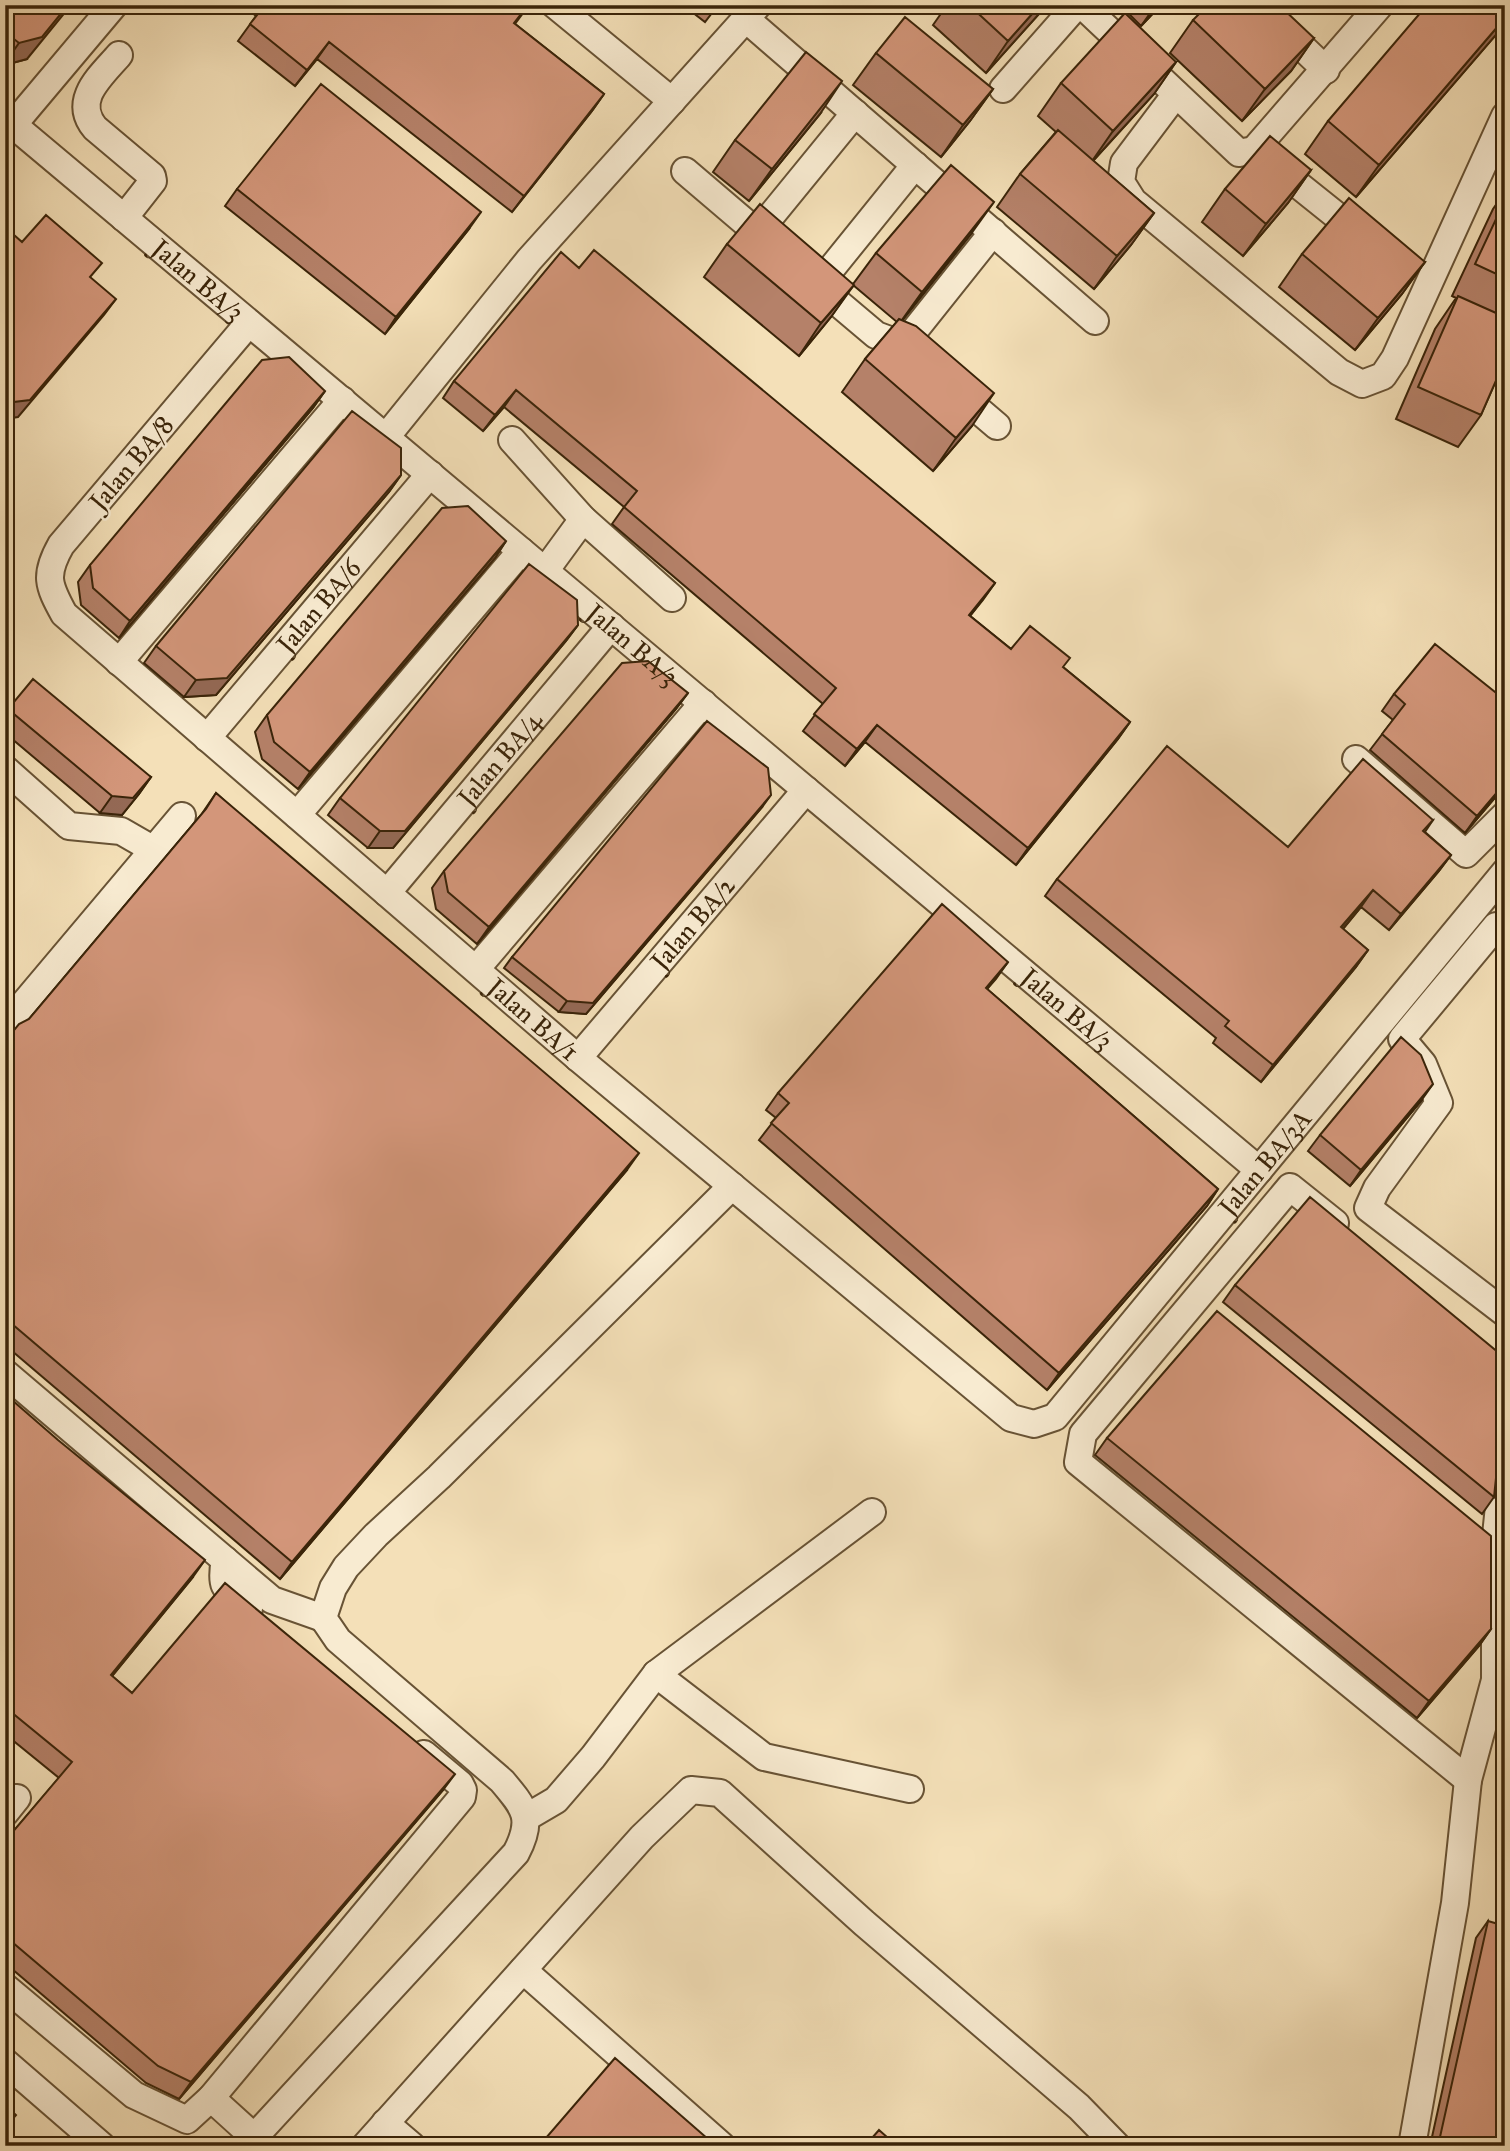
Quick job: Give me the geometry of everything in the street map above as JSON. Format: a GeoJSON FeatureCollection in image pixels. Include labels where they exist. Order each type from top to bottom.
{"type":"FeatureCollection","features":[{"type":"Feature","properties":{"kind":"street"},"geometry":{"type":"LineString","coordinates":[[9,122],[114,5]]}},
{"type":"Feature","properties":{"kind":"street"},"geometry":{"type":"LineString","coordinates":[[555,5],[672,101]]}},
{"type":"Feature","properties":{"kind":"street"},"geometry":{"type":"LineString","coordinates":[[1003,89],[1080,5],[1239,153],[1254,150],[1380,5]]}},
{"type":"Feature","properties":{"kind":"street"},"geometry":{"type":"LineString","coordinates":[[1258,5],[1325,70]]}},
{"type":"Feature","properties":{"kind":"street"},"geometry":{"type":"LineString","coordinates":[[386,437],[529,260],[752,12],[855,113],[1095,321]]}},
{"type":"Feature","properties":{"kind":"street"},"geometry":{"type":"LineString","coordinates":[[119,55],[92,88],[84,107],[95,128],[152,177],[153,181],[124,218]]}},
{"type":"Feature","properties":{"kind":"street"},"geometry":{"type":"LineString","coordinates":[[1176,94],[1124,163],[1121,182],[1133,201],[1339,372],[1362,383],[1383,376],[1395,358],[1505,116]]}},
{"type":"Feature","properties":{"kind":"street"},"geometry":{"type":"LineString","coordinates":[[757,233],[855,113]]}},
{"type":"Feature","properties":{"kind":"street","name":"Jalan BA/3"},"geometry":{"type":"LineString","coordinates":[[9,122],[1259,1170]]}},
{"type":"Feature","properties":{"kind":"street"},"geometry":{"type":"LineString","coordinates":[[1254,150],[1383,253]]}},
{"type":"Feature","properties":{"kind":"street"},"geometry":{"type":"LineString","coordinates":[[818,285],[915,165]]}},
{"type":"Feature","properties":{"kind":"street"},"geometry":{"type":"LineString","coordinates":[[685,171],[876,334],[903,345],[997,426]]}},
{"type":"Feature","properties":{"kind":"street"},"geometry":{"type":"LineString","coordinates":[[903,345],[993,232]]}},
{"type":"Feature","properties":{"kind":"street"},"geometry":{"type":"LineString","coordinates":[[1404,270],[1426,287]]}},
{"type":"Feature","properties":{"kind":"street","name":"Jalan BA/8"},"geometry":{"type":"LineString","coordinates":[[64,614],[51,591],[49,566],[61,545],[249,323]]}},
{"type":"Feature","properties":{"kind":"street"},"geometry":{"type":"LineString","coordinates":[[119,662],[342,400]]}},
{"type":"Feature","properties":{"kind":"street"},"geometry":{"type":"LineString","coordinates":[[512,440],[583,519],[672,598]]}},
{"type":"Feature","properties":{"kind":"street","name":"Jalan BA/6"},"geometry":{"type":"LineString","coordinates":[[207,738],[430,474]]}},
{"type":"Feature","properties":{"kind":"street"},"geometry":{"type":"LineString","coordinates":[[545,571],[583,519]]}},
{"type":"Feature","properties":{"kind":"street"},"geometry":{"type":"LineString","coordinates":[[297,816],[521,551]]}},
{"type":"Feature","properties":{"kind":"street","name":"Jalan BA/1"},"geometry":{"type":"LineString","coordinates":[[64,614],[578,1058],[1011,1418]]}},
{"type":"Feature","properties":{"kind":"street","name":"Jalan BA/4"},"geometry":{"type":"LineString","coordinates":[[387,892],[611,626]]}},
{"type":"Feature","properties":{"kind":"street"},"geometry":{"type":"LineString","coordinates":[[476,969],[703,703]]}},
{"type":"Feature","properties":{"kind":"street"},"geometry":{"type":"LineString","coordinates":[[1356,759],[1466,854],[1505,815]]}},
{"type":"Feature","properties":{"kind":"street"},"geometry":{"type":"LineString","coordinates":[[5,768],[69,826],[121,831],[154,850]]}},
{"type":"Feature","properties":{"kind":"street","name":"Jalan BA/2"},"geometry":{"type":"LineString","coordinates":[[578,1058],[806,790]]}},
{"type":"Feature","properties":{"kind":"street"},"geometry":{"type":"LineString","coordinates":[[5,1026],[183,816]]}},
{"type":"Feature","properties":{"kind":"street","name":"Jalan BA/3A"},"geometry":{"type":"LineString","coordinates":[[1011,1418],[1034,1424],[1055,1417],[1505,872]]}},
{"type":"Feature","properties":{"kind":"street"},"geometry":{"type":"LineString","coordinates":[[1505,932],[1496,926],[1402,1039],[1423,1064],[1439,1103],[1377,1188],[1368,1208],[1505,1313]]}},
{"type":"Feature","properties":{"kind":"street"},"geometry":{"type":"LineString","coordinates":[[323,1618],[333,1588],[361,1551],[732,1186]]}},
{"type":"Feature","properties":{"kind":"street"},"geometry":{"type":"LineString","coordinates":[[1355,1239],[1290,1187],[1083,1434],[1078,1462],[1468,1780]]}},
{"type":"Feature","properties":{"kind":"street"},"geometry":{"type":"LineString","coordinates":[[1197,1301],[1218,1319]]}},
{"type":"Feature","properties":{"kind":"street"},"geometry":{"type":"LineString","coordinates":[[5,1373],[272,1601],[323,1618],[338,1640],[502,1781],[518,1800],[527,1817],[525,1835],[516,1853],[250,2141],[211,2098]]}},
{"type":"Feature","properties":{"kind":"street"},"geometry":{"type":"LineString","coordinates":[[1412,2146],[1455,1903],[1468,1780],[1495,1680],[1495,1545],[1505,1448]]}},
{"type":"Feature","properties":{"kind":"street"},"geometry":{"type":"LineString","coordinates":[[527,1817],[556,1800],[593,1757],[656,1674],[872,1513]]}},
{"type":"Feature","properties":{"kind":"street"},"geometry":{"type":"LineString","coordinates":[[1474,1528],[1495,1545]]}},
{"type":"Feature","properties":{"kind":"street"},"geometry":{"type":"LineString","coordinates":[[225,1560],[221,1581],[224,1588],[272,1628]]}},
{"type":"Feature","properties":{"kind":"street"},"geometry":{"type":"LineString","coordinates":[[656,1674],[764,1757],[910,1789]]}},
{"type":"Feature","properties":{"kind":"street"},"geometry":{"type":"LineString","coordinates":[[5,1987],[134,2095],[187,2120],[211,2098],[462,1797],[460,1784],[407,1740]]}},
{"type":"Feature","properties":{"kind":"street"},"geometry":{"type":"LineString","coordinates":[[365,2146],[642,1837],[691,1790],[720,1793],[864,1923],[1079,2108],[1117,2146]]}},
{"type":"Feature","properties":{"kind":"street"},"geometry":{"type":"LineString","coordinates":[[523,1970],[722,2146]]}},
{"type":"Feature","properties":{"kind":"street"},"geometry":{"type":"LineString","coordinates":[[5,2062],[102,2146]]}},
{"type":"Feature","properties":{"kind":"street"},"geometry":{"type":"LineString","coordinates":[[385,2123],[412,2146]]}},
{"type":"Feature","properties":{"kind":"building"},"geometry":{"type":"Polygon","coordinates":[[[5,5],[68,5],[42,37],[19,43],[5,32],[5,5]]]}},
{"type":"Feature","properties":{"kind":"building"},"geometry":{"type":"Polygon","coordinates":[[[265,5],[528,5],[514,23],[604,94],[524,196],[329,42],[307,70],[250,24],[265,5]]]}},
{"type":"Feature","properties":{"kind":"building"},"geometry":{"type":"Polygon","coordinates":[[[969,5],[1040,5],[1008,41],[969,5]]]}},
{"type":"Feature","properties":{"kind":"building"},"geometry":{"type":"Polygon","coordinates":[[[1208,5],[1279,5],[1314,38],[1265,89],[1193,20],[1208,5]]]}},
{"type":"Feature","properties":{"kind":"building"},"geometry":{"type":"Polygon","coordinates":[[[1427,5],[1505,5],[1505,18],[1379,165],[1328,121],[1427,5]]]}},
{"type":"Feature","properties":{"kind":"building"},"geometry":{"type":"Polygon","coordinates":[[[1125,13],[1176,62],[1113,131],[1061,83],[1125,13]]]}},
{"type":"Feature","properties":{"kind":"building"},"geometry":{"type":"Polygon","coordinates":[[[905,17],[993,89],[963,125],[876,53],[905,17]]]}},
{"type":"Feature","properties":{"kind":"building"},"geometry":{"type":"Polygon","coordinates":[[[806,52],[842,81],[772,169],[735,140],[806,52]]]}},
{"type":"Feature","properties":{"kind":"building"},"geometry":{"type":"Polygon","coordinates":[[[321,84],[481,212],[396,317],[237,189],[321,84]]]}},
{"type":"Feature","properties":{"kind":"building"},"geometry":{"type":"Polygon","coordinates":[[[1058,130],[1154,213],[1117,256],[1020,174],[1058,130]]]}},
{"type":"Feature","properties":{"kind":"building"},"geometry":{"type":"Polygon","coordinates":[[[1270,136],[1311,170],[1266,224],[1225,189],[1270,136]]]}},
{"type":"Feature","properties":{"kind":"building"},"geometry":{"type":"Polygon","coordinates":[[[951,165],[994,202],[922,292],[876,253],[951,165]]]}},
{"type":"Feature","properties":{"kind":"building"},"geometry":{"type":"Polygon","coordinates":[[[1349,198],[1425,262],[1378,318],[1302,254],[1349,198]]]}},
{"type":"Feature","properties":{"kind":"building"},"geometry":{"type":"Polygon","coordinates":[[[1505,200],[1505,278],[1475,264],[1505,200]]]}},
{"type":"Feature","properties":{"kind":"building"},"geometry":{"type":"Polygon","coordinates":[[[760,204],[854,285],[821,323],[727,244],[760,204]]]}},
{"type":"Feature","properties":{"kind":"building"},"geometry":{"type":"Polygon","coordinates":[[[46,215],[102,263],[90,277],[116,299],[30,400],[5,403],[5,227],[22,242],[46,215]]]}},
{"type":"Feature","properties":{"kind":"building"},"geometry":{"type":"Polygon","coordinates":[[[594,250],[995,583],[969,615],[1011,649],[1030,626],[1070,658],[1063,667],[1130,722],[1028,848],[877,725],[857,749],[814,714],[836,688],[624,507],[637,491],[516,390],[495,415],[454,381],[561,252],[579,268],[594,250]]]}},
{"type":"Feature","properties":{"kind":"building"},"geometry":{"type":"Polygon","coordinates":[[[1458,296],[1505,317],[1505,360],[1481,415],[1418,387],[1458,296]]]}},
{"type":"Feature","properties":{"kind":"building"},"geometry":{"type":"Polygon","coordinates":[[[899,319],[916,326],[994,393],[956,438],[865,359],[899,319]]]}},
{"type":"Feature","properties":{"kind":"building"},"geometry":{"type":"Polygon","coordinates":[[[289,357],[325,391],[130,621],[93,588],[90,565],[262,360],[289,357]]]}},
{"type":"Feature","properties":{"kind":"building"},"geometry":{"type":"Polygon","coordinates":[[[352,411],[401,448],[401,475],[227,678],[196,680],[156,646],[352,411]]]}},
{"type":"Feature","properties":{"kind":"building"},"geometry":{"type":"Polygon","coordinates":[[[468,506],[506,541],[310,772],[274,742],[267,715],[442,508],[468,506]]]}},
{"type":"Feature","properties":{"kind":"building"},"geometry":{"type":"Polygon","coordinates":[[[529,564],[577,600],[578,625],[405,831],[380,831],[340,798],[529,564]]]}},
{"type":"Feature","properties":{"kind":"building"},"geometry":{"type":"Polygon","coordinates":[[[1435,644],[1505,700],[1505,783],[1477,816],[1382,734],[1405,704],[1394,694],[1435,644]]]}},
{"type":"Feature","properties":{"kind":"building"},"geometry":{"type":"Polygon","coordinates":[[[648,661],[688,693],[489,927],[448,892],[444,871],[622,663],[648,661]]]}},
{"type":"Feature","properties":{"kind":"building"},"geometry":{"type":"Polygon","coordinates":[[[33,679],[151,777],[133,798],[112,796],[8,709],[33,679]]]}},
{"type":"Feature","properties":{"kind":"building"},"geometry":{"type":"Polygon","coordinates":[[[707,721],[768,768],[771,795],[593,1003],[567,1001],[512,957],[707,721]]]}},
{"type":"Feature","properties":{"kind":"building"},"geometry":{"type":"Polygon","coordinates":[[[1167,746],[1288,847],[1363,759],[1433,820],[1423,831],[1451,855],[1401,914],[1373,890],[1341,927],[1368,950],[1273,1065],[1225,1026],[1229,1021],[1057,879],[1167,746]]]}},
{"type":"Feature","properties":{"kind":"building"},"geometry":{"type":"Polygon","coordinates":[[[216,793],[639,1153],[292,1562],[5,1318],[5,1041],[19,1024],[29,1019],[206,809],[216,793]]]}},
{"type":"Feature","properties":{"kind":"building"},"geometry":{"type":"Polygon","coordinates":[[[942,904],[1008,962],[986,988],[1218,1189],[1059,1373],[771,1123],[789,1103],[778,1093],[942,904]]]}},
{"type":"Feature","properties":{"kind":"building"},"geometry":{"type":"Polygon","coordinates":[[[1401,1037],[1421,1055],[1433,1084],[1361,1170],[1320,1135],[1401,1037]]]}},
{"type":"Feature","properties":{"kind":"building"},"geometry":{"type":"Polygon","coordinates":[[[1310,1197],[1505,1358],[1505,1423],[1501,1430],[1494,1497],[1235,1285],[1310,1197]]]}},
{"type":"Feature","properties":{"kind":"building"},"geometry":{"type":"Polygon","coordinates":[[[1217,1311],[1491,1536],[1491,1629],[1429,1701],[1107,1438],[1217,1311]]]}},
{"type":"Feature","properties":{"kind":"building"},"geometry":{"type":"Polygon","coordinates":[[[5,1394],[205,1560],[111,1675],[132,1693],[225,1583],[455,1774],[191,2082],[158,2066],[5,1936],[5,1841],[72,1762],[5,1707],[5,1394]]]}},
{"type":"Feature","properties":{"kind":"building"},"geometry":{"type":"Polygon","coordinates":[[[1488,1921],[1505,1926],[1505,2146],[1438,2146],[1488,1921]]]}},
{"type":"Feature","properties":{"kind":"building"},"geometry":{"type":"Polygon","coordinates":[[[615,2058],[716,2146],[539,2146],[615,2058]]]}},
{"type":"Feature","properties":{"kind":"building"},"geometry":{"type":"Polygon","coordinates":[[[5,2105],[16,2115],[5,2128],[5,2105]]]}},
{"type":"Feature","properties":{"kind":"building"},"geometry":{"type":"Polygon","coordinates":[[[879,2130],[897,2146],[865,2146],[879,2130]]]}},
{"type":"Feature","properties":{"kind":"building"},"geometry":{"type":"Polygon","coordinates":[[[45,2138],[54,2146],[39,2146],[45,2138]]]}}]}
